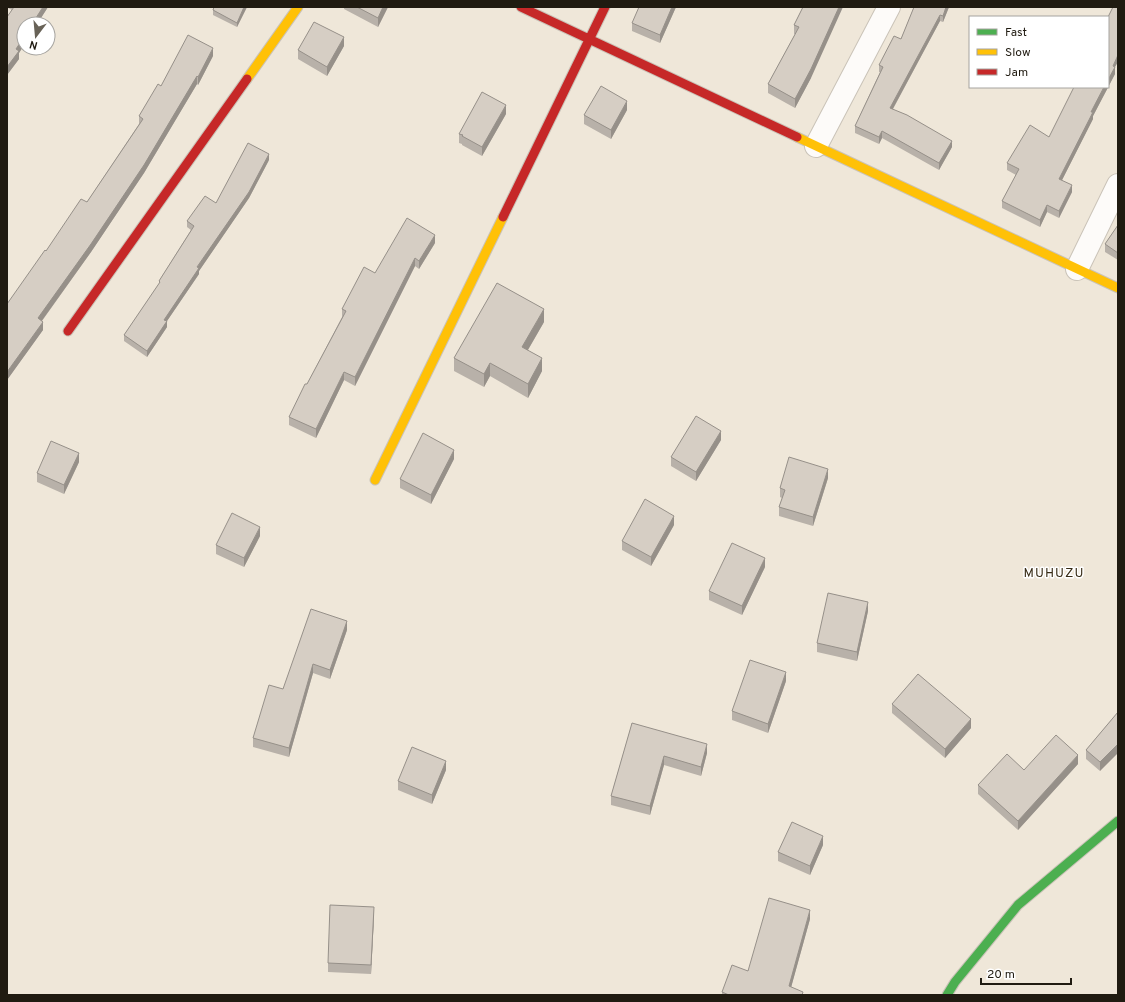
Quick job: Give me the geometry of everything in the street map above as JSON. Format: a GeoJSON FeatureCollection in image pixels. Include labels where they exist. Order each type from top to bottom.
{"type":"FeatureCollection","features":[{"type":"Feature","properties":{"kind":"street"},"geometry":{"type":"LineString","coordinates":[[68,331],[298,7]]}},
{"type":"Feature","properties":{"kind":"street"},"geometry":{"type":"LineString","coordinates":[[521,7],[1118,288]]}},
{"type":"Feature","properties":{"kind":"street"},"geometry":{"type":"LineString","coordinates":[[375,480],[605,7]]}},
{"type":"Feature","properties":{"kind":"street"},"geometry":{"type":"LineString","coordinates":[[816,146],[889,7]]}},
{"type":"Feature","properties":{"kind":"street"},"geometry":{"type":"LineString","coordinates":[[1078,269],[1118,185]]}},
{"type":"Feature","properties":{"kind":"street"},"geometry":{"type":"LineString","coordinates":[[946,995],[1018,906],[1118,821]]}},
{"type":"Feature","properties":{"kind":"building"},"geometry":{"type":"Polygon","coordinates":[[[14,7],[43,7],[37,16],[16,16],[16,55],[7,67],[7,17],[14,7]]]}},
{"type":"Feature","properties":{"kind":"building"},"geometry":{"type":"Polygon","coordinates":[[[214,7],[244,7],[237,23],[213,10],[214,7]]]}},
{"type":"Feature","properties":{"kind":"building"},"geometry":{"type":"Polygon","coordinates":[[[357,7],[383,7],[378,18],[357,7]]]}},
{"type":"Feature","properties":{"kind":"building"},"geometry":{"type":"Polygon","coordinates":[[[639,7],[672,7],[660,35],[632,23],[639,7]]]}},
{"type":"Feature","properties":{"kind":"building"},"geometry":{"type":"Polygon","coordinates":[[[803,7],[839,7],[811,69],[795,99],[768,84],[799,27],[794,25],[803,7]]]}},
{"type":"Feature","properties":{"kind":"building"},"geometry":{"type":"Polygon","coordinates":[[[914,7],[946,7],[943,16],[940,15],[890,108],[907,115],[952,141],[939,163],[882,131],[879,137],[855,126],[883,67],[879,65],[894,36],[901,39],[914,7]]]}},
{"type":"Feature","properties":{"kind":"building"},"geometry":{"type":"Polygon","coordinates":[[[1113,7],[1118,7],[1118,55],[1113,66],[1115,67],[1109,78],[1109,16],[1113,7]]]}},
{"type":"Feature","properties":{"kind":"building"},"geometry":{"type":"Polygon","coordinates":[[[314,22],[344,37],[327,67],[298,50],[314,22]]]}},
{"type":"Feature","properties":{"kind":"building"},"geometry":{"type":"Polygon","coordinates":[[[188,35],[213,48],[198,77],[197,76],[144,165],[91,244],[38,318],[43,322],[7,372],[7,304],[45,250],[46,251],[81,199],[87,202],[143,119],[139,116],[158,84],[161,86],[188,35]]]}},
{"type":"Feature","properties":{"kind":"building"},"geometry":{"type":"Polygon","coordinates":[[[601,86],[627,101],[611,130],[584,115],[601,86]]]}},
{"type":"Feature","properties":{"kind":"building"},"geometry":{"type":"Polygon","coordinates":[[[1074,88],[1103,88],[1059,179],[1072,185],[1059,211],[1047,205],[1040,220],[1002,201],[1019,169],[1007,163],[1030,125],[1049,137],[1074,88]]]}},
{"type":"Feature","properties":{"kind":"building"},"geometry":{"type":"Polygon","coordinates":[[[482,92],[506,105],[482,147],[459,134],[482,92]]]}},
{"type":"Feature","properties":{"kind":"building"},"geometry":{"type":"Polygon","coordinates":[[[248,143],[269,154],[249,192],[197,267],[199,268],[164,320],[167,321],[147,351],[124,335],[160,282],[159,281],[194,226],[187,221],[205,196],[216,203],[248,143]]]}},
{"type":"Feature","properties":{"kind":"building"},"geometry":{"type":"Polygon","coordinates":[[[407,218],[435,235],[419,261],[415,258],[355,377],[344,372],[316,429],[289,417],[305,384],[307,384],[346,311],[342,309],[364,267],[375,273],[407,218]]]}},
{"type":"Feature","properties":{"kind":"building"},"geometry":{"type":"Polygon","coordinates":[[[1118,225],[1118,253],[1105,244],[1118,225]]]}},
{"type":"Feature","properties":{"kind":"building"},"geometry":{"type":"Polygon","coordinates":[[[497,283],[544,309],[522,347],[542,358],[528,384],[490,363],[484,374],[454,358],[497,283]]]}},
{"type":"Feature","properties":{"kind":"building"},"geometry":{"type":"Polygon","coordinates":[[[696,416],[721,431],[696,472],[671,457],[696,416]]]}},
{"type":"Feature","properties":{"kind":"building"},"geometry":{"type":"Polygon","coordinates":[[[423,433],[454,450],[431,495],[400,479],[423,433]]]}},
{"type":"Feature","properties":{"kind":"building"},"geometry":{"type":"Polygon","coordinates":[[[51,441],[79,453],[64,485],[37,473],[51,441]]]}},
{"type":"Feature","properties":{"kind":"building"},"geometry":{"type":"Polygon","coordinates":[[[789,457],[828,469],[813,517],[779,507],[785,490],[780,488],[789,457]]]}},
{"type":"Feature","properties":{"kind":"building"},"geometry":{"type":"Polygon","coordinates":[[[645,499],[674,516],[651,557],[622,541],[645,499]]]}},
{"type":"Feature","properties":{"kind":"building"},"geometry":{"type":"Polygon","coordinates":[[[232,513],[260,527],[244,558],[216,545],[232,513]]]}},
{"type":"Feature","properties":{"kind":"building"},"geometry":{"type":"Polygon","coordinates":[[[732,543],[765,558],[742,606],[709,591],[732,543]]]}},
{"type":"Feature","properties":{"kind":"building"},"geometry":{"type":"Polygon","coordinates":[[[828,593],[868,602],[857,652],[817,643],[828,593]]]}},
{"type":"Feature","properties":{"kind":"building"},"geometry":{"type":"Polygon","coordinates":[[[311,609],[347,621],[330,670],[313,664],[289,748],[253,738],[269,685],[283,689],[311,609]]]}},
{"type":"Feature","properties":{"kind":"building"},"geometry":{"type":"Polygon","coordinates":[[[750,660],[786,672],[768,724],[732,711],[750,660]]]}},
{"type":"Feature","properties":{"kind":"building"},"geometry":{"type":"Polygon","coordinates":[[[918,674],[971,719],[945,749],[892,704],[918,674]]]}},
{"type":"Feature","properties":{"kind":"building"},"geometry":{"type":"Polygon","coordinates":[[[1118,712],[1118,744],[1100,762],[1086,750],[1118,712]]]}},
{"type":"Feature","properties":{"kind":"building"},"geometry":{"type":"Polygon","coordinates":[[[632,723],[707,744],[701,767],[664,756],[650,806],[611,796],[632,723]]]}},
{"type":"Feature","properties":{"kind":"building"},"geometry":{"type":"Polygon","coordinates":[[[1056,735],[1078,755],[1018,821],[978,785],[1007,754],[1024,770],[1056,735]]]}},
{"type":"Feature","properties":{"kind":"building"},"geometry":{"type":"Polygon","coordinates":[[[412,747],[446,761],[432,795],[398,781],[412,747]]]}},
{"type":"Feature","properties":{"kind":"building"},"geometry":{"type":"Polygon","coordinates":[[[792,822],[823,836],[810,866],[778,852],[792,822]]]}},
{"type":"Feature","properties":{"kind":"building"},"geometry":{"type":"Polygon","coordinates":[[[769,898],[810,910],[789,986],[803,992],[802,995],[729,995],[722,992],[732,965],[748,971],[769,898]]]}},
{"type":"Feature","properties":{"kind":"building"},"geometry":{"type":"Polygon","coordinates":[[[330,905],[374,907],[371,965],[328,963],[330,905]]]}},
{"type":"Feature","properties":{"kind":"traffic: fast"},"geometry":{"type":"LineString","coordinates":[[947,995],[955,982],[1018,905],[1118,821]]}},
{"type":"Feature","properties":{"kind":"traffic: slow"},"geometry":{"type":"LineString","coordinates":[[247,79],[298,7]]}},
{"type":"Feature","properties":{"kind":"traffic: slow"},"geometry":{"type":"LineString","coordinates":[[797,137],[1118,288]]}},
{"type":"Feature","properties":{"kind":"traffic: slow"},"geometry":{"type":"LineString","coordinates":[[375,480],[503,217]]}},
{"type":"Feature","properties":{"kind":"traffic: jam"},"geometry":{"type":"LineString","coordinates":[[521,7],[797,137]]}},
{"type":"Feature","properties":{"kind":"traffic: jam"},"geometry":{"type":"LineString","coordinates":[[503,217],[605,7]]}},
{"type":"Feature","properties":{"kind":"traffic: jam"},"geometry":{"type":"LineString","coordinates":[[68,331],[247,79]]}},
{"type":"Feature","properties":{"kind":"district","name":"MUHUZU"},"geometry":{"type":"Point","coordinates":[1054,574]}}]}
